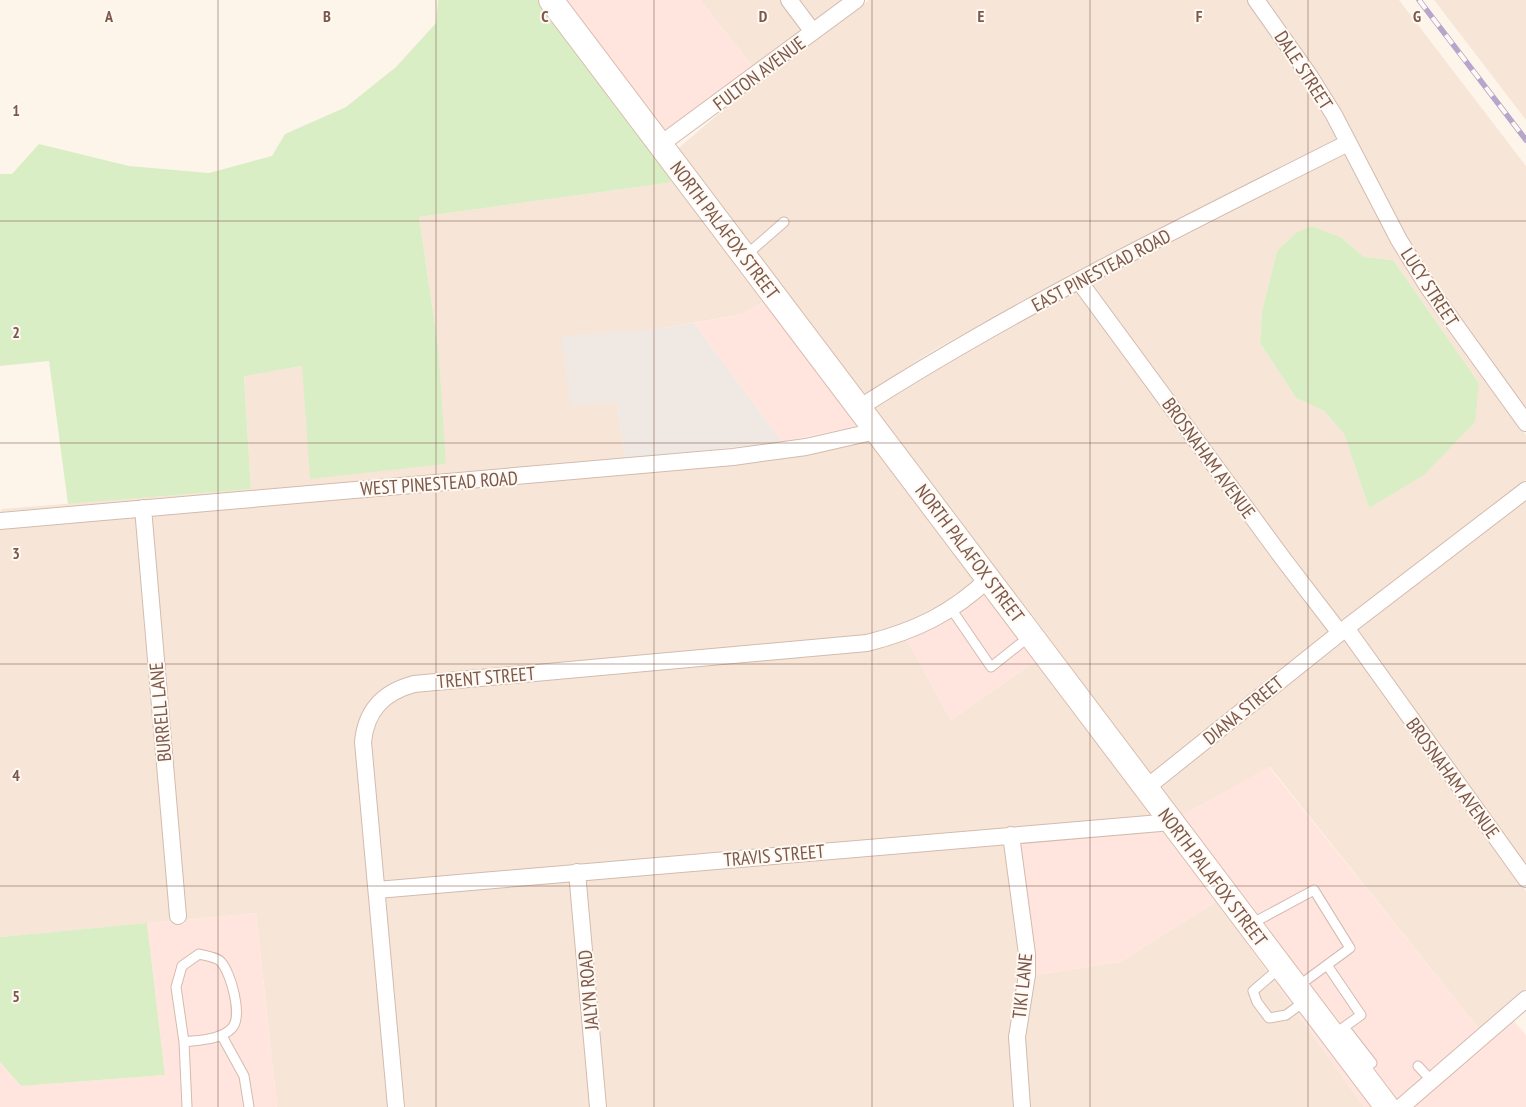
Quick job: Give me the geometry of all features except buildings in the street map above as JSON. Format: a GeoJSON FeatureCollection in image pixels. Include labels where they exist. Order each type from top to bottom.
{"type":"FeatureCollection","features":[{"type":"Feature","properties":{"kind":"main road","name":"NORTH PALAFOX STREET"},"geometry":{"type":"LineString","coordinates":[[551,0],[1281,967],[1302,994],[1339,1031],[1360,1071],[1387,1107]]}},
{"type":"Feature","properties":{"kind":"street"},"geometry":{"type":"LineString","coordinates":[[789,0],[813,32]]}},
{"type":"Feature","properties":{"kind":"street","name":"FULTON AVENUE"},"geometry":{"type":"LineString","coordinates":[[661,144],[856,0]]}},
{"type":"Feature","properties":{"kind":"street","name":"DALE STREET"},"geometry":{"type":"LineString","coordinates":[[1256,0],[1309,75],[1348,143]]}},
{"type":"Feature","properties":{"kind":"street","name":"EAST PINESTEAD ROAD"},"geometry":{"type":"LineString","coordinates":[[859,408],[937,357],[1188,223],[1348,143]]}},
{"type":"Feature","properties":{"kind":"street","name":"LUCY STREET"},"geometry":{"type":"LineString","coordinates":[[1348,143],[1399,240],[1428,287],[1526,423]]}},
{"type":"Feature","properties":{"kind":"street","name":"BROSNAHAM AVENUE"},"geometry":{"type":"LineString","coordinates":[[1079,281],[1284,560],[1343,631],[1526,879]]}},
{"type":"Feature","properties":{"kind":"street","name":"WEST PINESTEAD ROAD"},"geometry":{"type":"LineString","coordinates":[[0,520],[733,457],[806,447],[876,431]]}},
{"type":"Feature","properties":{"kind":"street","name":"DIANA STREET"},"geometry":{"type":"LineString","coordinates":[[1146,788],[1343,631],[1526,490]]}},
{"type":"Feature","properties":{"kind":"street","name":"BURRELL LANE"},"geometry":{"type":"LineString","coordinates":[[142,508],[178,916]]}},
{"type":"Feature","properties":{"kind":"street","name":"TRENT STREET"},"geometry":{"type":"LineString","coordinates":[[396,1107],[362,742],[373,710],[385,696],[399,688],[414,684],[867,643],[912,630],[952,610],[989,578]]}},
{"type":"Feature","properties":{"kind":"street","name":"TRAVIS STREET"},"geometry":{"type":"LineString","coordinates":[[377,890],[1172,822]]}},
{"type":"Feature","properties":{"kind":"street","name":"TIKI LANE"},"geometry":{"type":"LineString","coordinates":[[1010,835],[1028,954],[1027,975],[1017,1036],[1022,1107]]}},
{"type":"Feature","properties":{"kind":"street","name":"JALYN ROAD"},"geometry":{"type":"LineString","coordinates":[[576,872],[598,1107]]}},
{"type":"Feature","properties":{"kind":"street"},"geometry":{"type":"LineString","coordinates":[[1401,1107],[1526,999]]}},
{"type":"Feature","properties":{"kind":"lane"},"geometry":{"type":"LineString","coordinates":[[745,256],[784,222]]}},
{"type":"Feature","properties":{"kind":"lane"},"geometry":{"type":"LineString","coordinates":[[952,610],[991,667],[1032,635]]}},
{"type":"Feature","properties":{"kind":"lane"},"geometry":{"type":"LineString","coordinates":[[1250,925],[1314,890],[1350,948],[1327,965],[1286,1015],[1269,1018],[1257,1002],[1253,991],[1281,967]]}},
{"type":"Feature","properties":{"kind":"lane"},"geometry":{"type":"LineString","coordinates":[[184,1042],[222,1036],[233,1027],[237,1013],[229,973],[220,960],[199,954],[182,966],[176,987],[184,1042],[187,1107]]}},
{"type":"Feature","properties":{"kind":"lane"},"geometry":{"type":"LineString","coordinates":[[1327,965],[1361,1015],[1339,1031]]}},
{"type":"Feature","properties":{"kind":"lane"},"geometry":{"type":"LineString","coordinates":[[222,1036],[244,1076],[249,1107]]}},
{"type":"Feature","properties":{"kind":"lane"},"geometry":{"type":"LineString","coordinates":[[1418,1066],[1431,1080]]}},
{"type":"Feature","properties":{"kind":"shaded area"},"geometry":{"type":"Polygon","coordinates":[[[560,0],[700,0],[753,67],[662,134],[560,0]]]}},
{"type":"Feature","properties":{"kind":"shaded area"},"geometry":{"type":"Polygon","coordinates":[[[700,0],[780,0],[803,30],[753,67],[700,0]]]}},
{"type":"Feature","properties":{"kind":"shaded area"},"geometry":{"type":"Polygon","coordinates":[[[798,0],[842,0],[814,21],[798,0]]]}},
{"type":"Feature","properties":{"kind":"shaded area"},"geometry":{"type":"Polygon","coordinates":[[[869,0],[1247,0],[1304,80],[1338,140],[1079,270],[934,350],[860,397],[675,151],[730,104],[869,0]]]}},
{"type":"Feature","properties":{"kind":"shaded area"},"geometry":{"type":"Polygon","coordinates":[[[1264,0],[1399,0],[1526,166],[1526,411],[1433,283],[1264,0]]]}},
{"type":"Feature","properties":{"kind":"shaded area"},"geometry":{"type":"Polygon","coordinates":[[[1434,0],[1526,0],[1526,120],[1434,0]]]}},
{"type":"Feature","properties":{"kind":"shaded area"},"geometry":{"type":"Polygon","coordinates":[[[1346,154],[1422,291],[1526,435],[1526,480],[1341,622],[1289,555],[1090,284],[1346,154]],[[1342,238],[1277,251],[1262,311],[1260,343],[1296,398],[1324,411],[1344,434],[1369,508],[1479,383],[1393,260],[1364,257],[1342,238]]]}},
{"type":"Feature","properties":{"kind":"shaded area"},"geometry":{"type":"Polygon","coordinates":[[[677,177],[768,299],[743,314],[664,328],[571,406],[617,402],[625,459],[0,512],[2,509],[251,489],[244,375],[438,345],[419,217],[666,183],[677,177]]]}},
{"type":"Feature","properties":{"kind":"shaded area"},"geometry":{"type":"Polygon","coordinates":[[[1077,291],[1330,631],[1147,777],[870,410],[941,365],[1077,291]]]}},
{"type":"Feature","properties":{"kind":"shaded area"},"geometry":{"type":"Polygon","coordinates":[[[768,299],[863,425],[782,442],[694,323],[743,314],[768,299]]]}},
{"type":"Feature","properties":{"kind":"shaded area"},"geometry":{"type":"Polygon","coordinates":[[[694,323],[782,442],[625,459],[617,402],[571,407],[561,336],[664,328],[694,323]]]}},
{"type":"Feature","properties":{"kind":"shaded area"},"geometry":{"type":"Polygon","coordinates":[[[874,439],[979,577],[957,596],[926,615],[893,628],[866,635],[413,676],[395,681],[373,697],[362,713],[356,742],[389,1107],[277,1107],[256,913],[185,920],[150,515],[734,465],[807,455],[874,439]]]}},
{"type":"Feature","properties":{"kind":"shaded area"},"geometry":{"type":"Polygon","coordinates":[[[1526,500],[1526,866],[1356,631],[1526,500]]]}},
{"type":"Feature","properties":{"kind":"shaded area"},"geometry":{"type":"Polygon","coordinates":[[[136,516],[171,921],[0,937],[0,529],[136,516]]]}},
{"type":"Feature","properties":{"kind":"shaded area"},"geometry":{"type":"Polygon","coordinates":[[[988,590],[1040,658],[951,720],[907,640],[950,620],[988,590]]]}},
{"type":"Feature","properties":{"kind":"shaded area"},"geometry":{"type":"Polygon","coordinates":[[[1345,639],[1526,891],[1526,989],[1479,1029],[1270,767],[1178,818],[1157,790],[1345,639]]]}},
{"type":"Feature","properties":{"kind":"shaded area"},"geometry":{"type":"Polygon","coordinates":[[[907,640],[951,720],[1040,658],[1158,815],[383,882],[370,734],[383,709],[402,695],[416,691],[868,651],[907,640]]]}},
{"type":"Feature","properties":{"kind":"shaded area"},"geometry":{"type":"Polygon","coordinates":[[[1269,767],[1479,1029],[1393,1104],[1178,818],[1269,767]]]}},
{"type":"Feature","properties":{"kind":"shaded area"},"geometry":{"type":"Polygon","coordinates":[[[1169,830],[1378,1107],[1364,1107],[1217,901],[1120,962],[1034,975],[1019,843],[1169,830]]]}},
{"type":"Feature","properties":{"kind":"shaded area"},"geometry":{"type":"Polygon","coordinates":[[[1005,844],[1021,954],[1020,973],[1010,1035],[1015,1107],[605,1107],[584,879],[1005,844]]]}},
{"type":"Feature","properties":{"kind":"shaded area"},"geometry":{"type":"Polygon","coordinates":[[[570,881],[591,1107],[403,1107],[385,898],[570,881]]]}},
{"type":"Feature","properties":{"kind":"shaded area"},"geometry":{"type":"Polygon","coordinates":[[[1217,901],[1364,1107],[1029,1107],[1024,1050],[1025,1025],[1034,975],[1120,962],[1217,901]]]}},
{"type":"Feature","properties":{"kind":"shaded area"},"geometry":{"type":"Polygon","coordinates":[[[256,913],[277,1107],[0,1107],[0,1062],[21,1086],[165,1075],[147,923],[171,921],[172,924],[185,924],[185,920],[256,913]]]}},
{"type":"Feature","properties":{"kind":"shaded area"},"geometry":{"type":"Polygon","coordinates":[[[1513,1020],[1526,1035],[1526,1107],[1413,1107],[1513,1020]]]}},
{"type":"Feature","properties":{"kind":"green space"},"geometry":{"type":"Polygon","coordinates":[[[438,0],[542,0],[677,177],[667,183],[419,217],[438,345],[446,464],[310,479],[302,366],[244,376],[251,489],[68,504],[49,361],[0,366],[0,174],[12,174],[39,144],[129,166],[209,173],[272,156],[285,134],[346,107],[396,67],[436,23],[438,0]]]}},
{"type":"Feature","properties":{"kind":"green space"},"geometry":{"type":"Polygon","coordinates":[[[1312,226],[1342,238],[1364,257],[1393,260],[1479,383],[1475,422],[1424,475],[1369,508],[1344,434],[1324,411],[1296,398],[1260,343],[1262,311],[1277,251],[1297,232],[1312,226]]]}},
{"type":"Feature","properties":{"kind":"green space"},"geometry":{"type":"Polygon","coordinates":[[[147,923],[165,1075],[21,1086],[0,1062],[0,937],[147,923]]]}},
{"type":"Feature","properties":{"kind":"railway"},"geometry":{"type":"LineString","coordinates":[[1419,0],[1526,140]]}}]}
